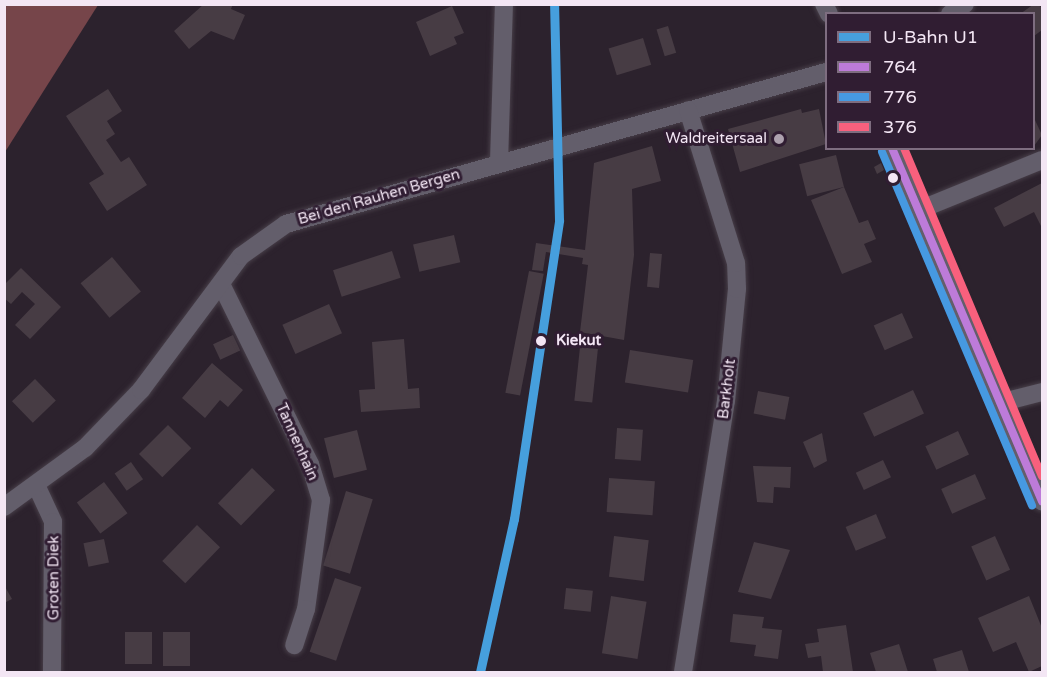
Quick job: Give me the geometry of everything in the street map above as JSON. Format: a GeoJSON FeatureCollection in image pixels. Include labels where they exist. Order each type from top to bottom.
{"type":"FeatureCollection","features":[{"type":"Feature","properties":{"kind":"street"},"geometry":{"type":"LineString","coordinates":[[499,162],[504,4]]}},
{"type":"Feature","properties":{"kind":"street","name":"Bei den Rauhen Bergen"},"geometry":{"type":"LineString","coordinates":[[4,507],[37,487],[141,390],[241,256],[286,224],[517,156],[825,72]]}},
{"type":"Feature","properties":{"kind":"street","name":"Barkholt"},"geometry":{"type":"LineString","coordinates":[[683,672],[726,401],[737,289],[736,263],[688,110]]}},
{"type":"Feature","properties":{"kind":"street"},"geometry":{"type":"LineString","coordinates":[[893,150],[1042,502]]}},
{"type":"Feature","properties":{"kind":"street"},"geometry":{"type":"LineString","coordinates":[[918,210],[1042,160]]}},
{"type":"Feature","properties":{"kind":"street","name":"Tannenhain"},"geometry":{"type":"LineString","coordinates":[[221,284],[309,464],[321,500],[306,609],[294,645]]}},
{"type":"Feature","properties":{"kind":"street"},"geometry":{"type":"LineString","coordinates":[[999,403],[1042,392]]}},
{"type":"Feature","properties":{"kind":"street","name":"Groten Diek"},"geometry":{"type":"LineString","coordinates":[[37,487],[53,522],[52,672]]}},
{"type":"Feature","properties":{"kind":"shaded area"},"geometry":{"type":"Polygon","coordinates":[[[4,5],[98,5],[5,152],[4,5]]]}},
{"type":"Feature","properties":{"kind":"building"},"geometry":{"type":"Polygon","coordinates":[[[204,4],[233,4],[231,9],[245,15],[234,40],[211,31],[189,49],[174,31],[204,4]]]}},
{"type":"Feature","properties":{"kind":"building"},"geometry":{"type":"Polygon","coordinates":[[[1034,4],[1042,7],[1042,30],[1035,35],[1035,12],[1023,12],[1034,4]]]}},
{"type":"Feature","properties":{"kind":"building"},"geometry":{"type":"Polygon","coordinates":[[[452,6],[464,33],[454,37],[457,44],[430,56],[416,22],[452,6]]]}},
{"type":"Feature","properties":{"kind":"building"},"geometry":{"type":"Polygon","coordinates":[[[668,26],[676,53],[665,56],[657,30],[668,26]]]}},
{"type":"Feature","properties":{"kind":"building"},"geometry":{"type":"Polygon","coordinates":[[[643,38],[651,65],[617,75],[609,49],[643,38]]]}},
{"type":"Feature","properties":{"kind":"building"},"geometry":{"type":"Polygon","coordinates":[[[108,89],[122,111],[107,121],[115,134],[106,140],[121,162],[129,157],[147,185],[107,211],[89,183],[104,174],[66,116],[108,89]]]}},
{"type":"Feature","properties":{"kind":"building","name":"Waldreitersaal"},"geometry":{"type":"Polygon","coordinates":[[[801,109],[802,113],[819,109],[825,144],[740,172],[728,129],[801,109]]]}},
{"type":"Feature","properties":{"kind":"building"},"geometry":{"type":"Polygon","coordinates":[[[1035,120],[1042,135],[1035,145],[1035,120]]]}},
{"type":"Feature","properties":{"kind":"building"},"geometry":{"type":"Polygon","coordinates":[[[652,146],[661,181],[632,189],[634,255],[624,340],[580,332],[588,265],[582,264],[583,258],[546,252],[543,271],[532,270],[536,243],[585,250],[594,163],[652,146]]]}},
{"type":"Feature","properties":{"kind":"building"},"geometry":{"type":"Polygon","coordinates":[[[836,155],[844,187],[807,196],[799,164],[836,155]]]}},
{"type":"Feature","properties":{"kind":"building"},"geometry":{"type":"Polygon","coordinates":[[[881,163],[884,170],[877,174],[874,167],[881,163]]]}},
{"type":"Feature","properties":{"kind":"building"},"geometry":{"type":"Polygon","coordinates":[[[1042,183],[1042,228],[1034,212],[1004,227],[994,208],[1042,183]]]}},
{"type":"Feature","properties":{"kind":"building"},"geometry":{"type":"Polygon","coordinates":[[[844,187],[859,223],[868,220],[876,239],[864,244],[872,262],[842,274],[811,200],[844,187]]]}},
{"type":"Feature","properties":{"kind":"building"},"geometry":{"type":"Polygon","coordinates":[[[454,235],[460,262],[419,272],[413,244],[454,235]]]}},
{"type":"Feature","properties":{"kind":"building"},"geometry":{"type":"Polygon","coordinates":[[[392,251],[401,278],[342,297],[333,270],[392,251]]]}},
{"type":"Feature","properties":{"kind":"building"},"geometry":{"type":"Polygon","coordinates":[[[650,253],[662,254],[659,288],[647,287],[650,253]]]}},
{"type":"Feature","properties":{"kind":"building"},"geometry":{"type":"Polygon","coordinates":[[[112,257],[141,291],[110,318],[81,283],[112,257]]]}},
{"type":"Feature","properties":{"kind":"building"},"geometry":{"type":"Polygon","coordinates":[[[21,268],[61,307],[30,339],[15,325],[35,304],[22,292],[11,304],[4,298],[4,285],[21,268]]]}},
{"type":"Feature","properties":{"kind":"building"},"geometry":{"type":"Polygon","coordinates":[[[529,271],[544,274],[520,396],[505,393],[529,271]]]}},
{"type":"Feature","properties":{"kind":"building"},"geometry":{"type":"Polygon","coordinates":[[[329,304],[342,333],[295,354],[282,325],[329,304]]]}},
{"type":"Feature","properties":{"kind":"building"},"geometry":{"type":"Polygon","coordinates":[[[902,313],[913,338],[885,350],[874,326],[902,313]]]}},
{"type":"Feature","properties":{"kind":"building"},"geometry":{"type":"Polygon","coordinates":[[[233,335],[240,350],[220,360],[213,344],[233,335]]]}},
{"type":"Feature","properties":{"kind":"building"},"geometry":{"type":"Polygon","coordinates":[[[404,339],[408,389],[419,388],[420,408],[361,412],[359,390],[375,389],[372,342],[404,339]]]}},
{"type":"Feature","properties":{"kind":"building"},"geometry":{"type":"Polygon","coordinates":[[[580,347],[598,349],[592,403],[574,401],[580,347]]]}},
{"type":"Feature","properties":{"kind":"building"},"geometry":{"type":"Polygon","coordinates":[[[630,350],[693,360],[688,393],[625,383],[630,350]]]}},
{"type":"Feature","properties":{"kind":"building"},"geometry":{"type":"Polygon","coordinates":[[[212,363],[243,390],[228,407],[220,400],[205,418],[182,398],[212,363]]]}},
{"type":"Feature","properties":{"kind":"building"},"geometry":{"type":"Polygon","coordinates":[[[35,379],[56,401],[33,423],[12,401],[35,379]]]}},
{"type":"Feature","properties":{"kind":"building"},"geometry":{"type":"Polygon","coordinates":[[[913,390],[924,414],[874,437],[863,413],[913,390]]]}},
{"type":"Feature","properties":{"kind":"building"},"geometry":{"type":"Polygon","coordinates":[[[758,391],[789,397],[785,420],[754,414],[758,391]]]}},
{"type":"Feature","properties":{"kind":"building"},"geometry":{"type":"Polygon","coordinates":[[[168,425],[191,448],[162,477],[139,454],[168,425]]]}},
{"type":"Feature","properties":{"kind":"building"},"geometry":{"type":"Polygon","coordinates":[[[617,428],[643,430],[641,461],[615,459],[617,428]]]}},
{"type":"Feature","properties":{"kind":"building"},"geometry":{"type":"Polygon","coordinates":[[[357,430],[367,470],[334,478],[324,438],[357,430]]]}},
{"type":"Feature","properties":{"kind":"building"},"geometry":{"type":"Polygon","coordinates":[[[958,431],[969,455],[936,470],[925,446],[958,431]]]}},
{"type":"Feature","properties":{"kind":"building"},"geometry":{"type":"Polygon","coordinates":[[[822,433],[827,461],[814,468],[803,442],[822,433]]]}},
{"type":"Feature","properties":{"kind":"building"},"geometry":{"type":"Polygon","coordinates":[[[883,460],[891,477],[864,490],[856,473],[883,460]]]}},
{"type":"Feature","properties":{"kind":"building"},"geometry":{"type":"Polygon","coordinates":[[[131,462],[143,479],[127,491],[115,473],[131,462]]]}},
{"type":"Feature","properties":{"kind":"building"},"geometry":{"type":"Polygon","coordinates":[[[753,466],[791,467],[790,488],[774,487],[773,503],[757,502],[753,466]]]}},
{"type":"Feature","properties":{"kind":"building"},"geometry":{"type":"Polygon","coordinates":[[[252,468],[275,490],[241,525],[218,503],[252,468]]]}},
{"type":"Feature","properties":{"kind":"building"},"geometry":{"type":"Polygon","coordinates":[[[975,474],[986,499],[952,514],[941,489],[975,474]]]}},
{"type":"Feature","properties":{"kind":"building"},"geometry":{"type":"Polygon","coordinates":[[[609,478],[655,481],[653,515],[607,512],[609,478]]]}},
{"type":"Feature","properties":{"kind":"building"},"geometry":{"type":"Polygon","coordinates":[[[104,482],[127,513],[100,534],[77,502],[104,482]]]}},
{"type":"Feature","properties":{"kind":"building"},"geometry":{"type":"Polygon","coordinates":[[[346,491],[373,499],[350,574],[323,566],[346,491]]]}},
{"type":"Feature","properties":{"kind":"building"},"geometry":{"type":"Polygon","coordinates":[[[876,514],[886,538],[856,551],[846,527],[876,514]]]}},
{"type":"Feature","properties":{"kind":"building"},"geometry":{"type":"Polygon","coordinates":[[[197,525],[220,547],[185,583],[162,561],[197,525]]]}},
{"type":"Feature","properties":{"kind":"building"},"geometry":{"type":"Polygon","coordinates":[[[614,536],[649,540],[644,581],[609,577],[614,536]]]}},
{"type":"Feature","properties":{"kind":"building"},"geometry":{"type":"Polygon","coordinates":[[[995,536],[1010,570],[986,580],[971,547],[995,536]]]}},
{"type":"Feature","properties":{"kind":"building"},"geometry":{"type":"Polygon","coordinates":[[[104,539],[109,562],[88,567],[83,543],[104,539]]]}},
{"type":"Feature","properties":{"kind":"building"},"geometry":{"type":"Polygon","coordinates":[[[754,542],[790,550],[771,599],[738,592],[754,542]]]}},
{"type":"Feature","properties":{"kind":"building"},"geometry":{"type":"Polygon","coordinates":[[[335,578],[361,587],[336,661],[310,652],[335,578]]]}},
{"type":"Feature","properties":{"kind":"building"},"geometry":{"type":"Polygon","coordinates":[[[4,585],[12,599],[4,603],[4,585]]]}},
{"type":"Feature","properties":{"kind":"building"},"geometry":{"type":"Polygon","coordinates":[[[566,588],[593,591],[591,612],[564,609],[566,588]]]}},
{"type":"Feature","properties":{"kind":"building"},"geometry":{"type":"Polygon","coordinates":[[[611,596],[647,602],[637,659],[602,653],[611,596]]]}},
{"type":"Feature","properties":{"kind":"building"},"geometry":{"type":"Polygon","coordinates":[[[1029,596],[1042,628],[1042,666],[1029,672],[1016,642],[993,652],[978,618],[1029,596]]]}},
{"type":"Feature","properties":{"kind":"building"},"geometry":{"type":"Polygon","coordinates":[[[733,614],[764,617],[762,628],[782,630],[778,659],[754,656],[756,645],[730,642],[733,614]]]}},
{"type":"Feature","properties":{"kind":"building"},"geometry":{"type":"Polygon","coordinates":[[[846,625],[853,672],[823,672],[821,656],[808,658],[805,644],[819,642],[817,629],[846,625]]]}},
{"type":"Feature","properties":{"kind":"building"},"geometry":{"type":"Polygon","coordinates":[[[125,632],[152,632],[152,664],[125,664],[125,632]]]}},
{"type":"Feature","properties":{"kind":"building"},"geometry":{"type":"Polygon","coordinates":[[[163,632],[190,632],[190,666],[163,666],[163,632]]]}},
{"type":"Feature","properties":{"kind":"building"},"geometry":{"type":"Polygon","coordinates":[[[899,644],[908,672],[876,672],[870,653],[899,644]]]}},
{"type":"Feature","properties":{"kind":"building"},"geometry":{"type":"Polygon","coordinates":[[[962,650],[969,672],[937,672],[933,659],[962,650]]]}},
{"type":"Feature","properties":{"kind":"metro line","name":"U1"},"geometry":{"type":"LineString","coordinates":[[480,672],[514,519],[559,220],[554,4]]}},
{"type":"Feature","properties":{"kind":"transit line","name":"764"},"geometry":{"type":"LineString","coordinates":[[893,150],[1042,502]]}},
{"type":"Feature","properties":{"kind":"transit line","name":"376"},"geometry":{"type":"LineString","coordinates":[[905,150],[1042,476]]}},
{"type":"Feature","properties":{"kind":"transit line","name":"776"},"geometry":{"type":"LineString","coordinates":[[882,152],[1032,506]]}},
{"type":"Feature","properties":{"kind":"place","name":"Waldreitersaal"},"geometry":{"type":"Point","coordinates":[779,139]}},
{"type":"Feature","properties":{"kind":"place","name":"Kiekut"},"geometry":{"type":"Point","coordinates":[541,341]}}]}
